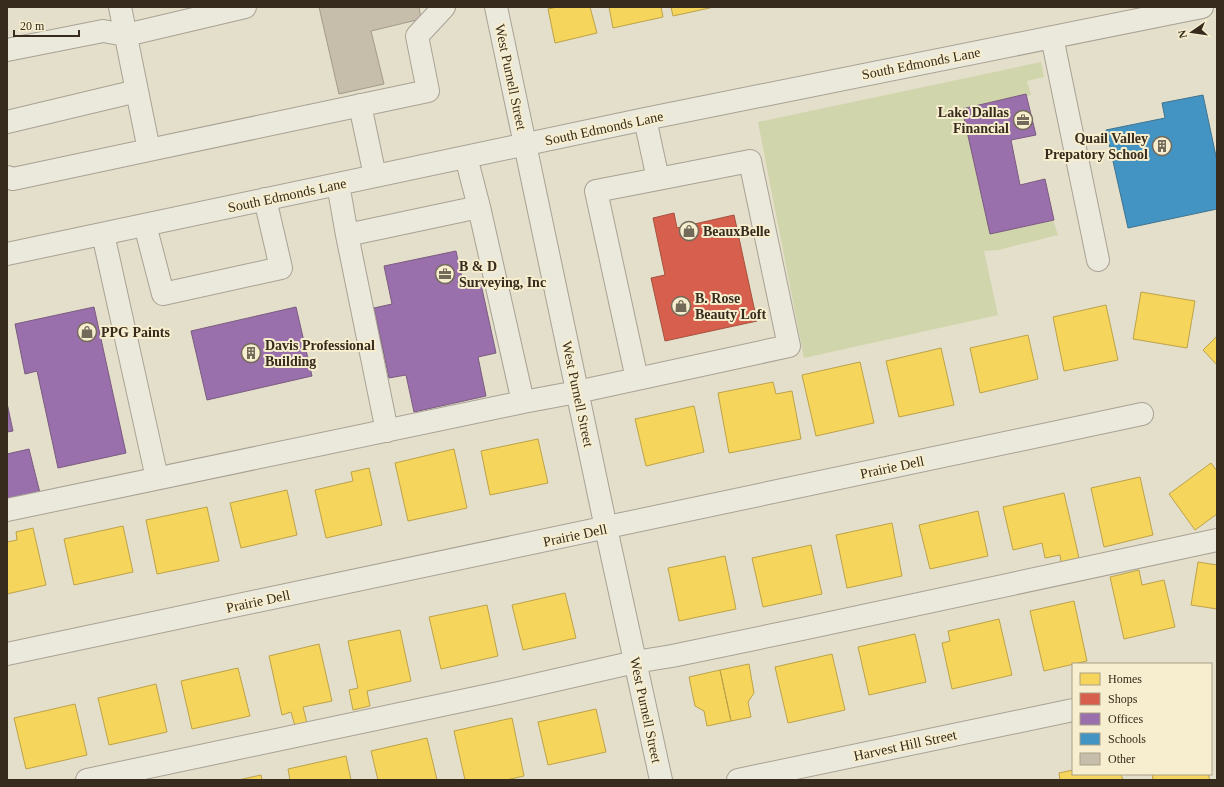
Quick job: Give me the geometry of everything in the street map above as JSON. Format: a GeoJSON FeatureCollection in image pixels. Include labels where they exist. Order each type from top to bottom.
{"type":"FeatureCollection","features":[{"type":"Feature","properties":{"kind":"street"},"geometry":{"type":"LineString","coordinates":[[120,7],[149,150]]}},
{"type":"Feature","properties":{"kind":"street"},"geometry":{"type":"LineString","coordinates":[[7,50],[103,32],[126,35],[245,7]]}},
{"type":"Feature","properties":{"kind":"street"},"geometry":{"type":"LineString","coordinates":[[7,177],[13,179],[428,91],[418,36],[444,7]]}},
{"type":"Feature","properties":{"kind":"street","name":"West Purnell Street"},"geometry":{"type":"LineString","coordinates":[[496,7],[661,780]]}},
{"type":"Feature","properties":{"kind":"street","name":"South Edmonds Lane"},"geometry":{"type":"LineString","coordinates":[[7,254],[645,119],[1202,7]]}},
{"type":"Feature","properties":{"kind":"street"},"geometry":{"type":"LineString","coordinates":[[1052,37],[1098,260]]}},
{"type":"Feature","properties":{"kind":"street"},"geometry":{"type":"LineString","coordinates":[[7,122],[137,91]]}},
{"type":"Feature","properties":{"kind":"street"},"geometry":{"type":"LineString","coordinates":[[360,105],[375,176]]}},
{"type":"Feature","properties":{"kind":"street"},"geometry":{"type":"LineString","coordinates":[[645,119],[658,179]]}},
{"type":"Feature","properties":{"kind":"street"},"geometry":{"type":"LineString","coordinates":[[466,157],[479,207],[523,402]]}},
{"type":"Feature","properties":{"kind":"street"},"geometry":{"type":"LineString","coordinates":[[7,510],[577,392],[637,379],[789,346],[750,161],[596,191],[637,379]]}},
{"type":"Feature","properties":{"kind":"street"},"geometry":{"type":"LineString","coordinates":[[338,184],[387,431]]}},
{"type":"Feature","properties":{"kind":"street"},"geometry":{"type":"LineString","coordinates":[[145,225],[163,294],[281,268],[266,199]]}},
{"type":"Feature","properties":{"kind":"street"},"geometry":{"type":"LineString","coordinates":[[347,235],[479,207]]}},
{"type":"Feature","properties":{"kind":"street"},"geometry":{"type":"LineString","coordinates":[[103,234],[157,478]]}},
{"type":"Feature","properties":{"kind":"street","name":"Prairie Dell"},"geometry":{"type":"LineString","coordinates":[[7,654],[1142,414]]}},
{"type":"Feature","properties":{"kind":"street"},"geometry":{"type":"LineString","coordinates":[[87,780],[492,695],[635,662],[672,656],[802,629],[1217,540]]}},
{"type":"Feature","properties":{"kind":"street","name":"Harvest Hill Street"},"geometry":{"type":"LineString","coordinates":[[738,780],[1072,710]]}},
{"type":"Feature","properties":{"kind":"green space"},"geometry":{"type":"Polygon","coordinates":[[[1041,62],[1044,77],[1027,81],[1031,95],[967,111],[994,229],[1052,217],[1058,235],[998,250],[984,251],[998,315],[804,358],[758,122],[1041,62]]]}},
{"type":"Feature","properties":{"kind":"building: Homes"},"geometry":{"type":"Polygon","coordinates":[[[557,7],[590,7],[597,33],[555,43],[548,9],[557,7]]]}},
{"type":"Feature","properties":{"kind":"building: Homes"},"geometry":{"type":"Polygon","coordinates":[[[609,7],[661,7],[663,17],[613,28],[609,7]]]}},
{"type":"Feature","properties":{"kind":"building: Homes"},"geometry":{"type":"Polygon","coordinates":[[[671,7],[714,7],[673,16],[671,7]]]}},
{"type":"Feature","properties":{"kind":"building: Homes"},"geometry":{"type":"Polygon","coordinates":[[[1141,292],[1195,301],[1187,348],[1133,339],[1141,292]]]}},
{"type":"Feature","properties":{"kind":"building: Homes"},"geometry":{"type":"Polygon","coordinates":[[[1106,305],[1118,360],[1064,371],[1053,317],[1106,305]]]}},
{"type":"Feature","properties":{"kind":"building: Homes"},"geometry":{"type":"Polygon","coordinates":[[[1028,335],[1038,379],[980,393],[970,348],[1028,335]]]}},
{"type":"Feature","properties":{"kind":"building: Homes"},"geometry":{"type":"Polygon","coordinates":[[[1217,336],[1217,365],[1203,350],[1217,336]]]}},
{"type":"Feature","properties":{"kind":"building: Homes"},"geometry":{"type":"Polygon","coordinates":[[[941,348],[954,405],[899,417],[886,361],[941,348]]]}},
{"type":"Feature","properties":{"kind":"building: Homes"},"geometry":{"type":"Polygon","coordinates":[[[860,362],[874,423],[816,436],[802,375],[860,362]]]}},
{"type":"Feature","properties":{"kind":"building: Homes"},"geometry":{"type":"Polygon","coordinates":[[[773,382],[776,394],[792,391],[801,439],[729,453],[718,393],[773,382]]]}},
{"type":"Feature","properties":{"kind":"building: Homes"},"geometry":{"type":"Polygon","coordinates":[[[694,406],[704,452],[646,466],[635,419],[694,406]]]}},
{"type":"Feature","properties":{"kind":"building: Homes"},"geometry":{"type":"Polygon","coordinates":[[[538,439],[548,483],[490,495],[481,451],[538,439]]]}},
{"type":"Feature","properties":{"kind":"building: Homes"},"geometry":{"type":"Polygon","coordinates":[[[454,449],[467,508],[408,521],[395,463],[454,449]]]}},
{"type":"Feature","properties":{"kind":"building: Homes"},"geometry":{"type":"Polygon","coordinates":[[[1211,463],[1217,471],[1217,514],[1195,530],[1169,494],[1211,463]]]}},
{"type":"Feature","properties":{"kind":"building: Homes"},"geometry":{"type":"Polygon","coordinates":[[[369,468],[382,525],[326,538],[315,490],[353,481],[351,472],[369,468]]]}},
{"type":"Feature","properties":{"kind":"building: Homes"},"geometry":{"type":"Polygon","coordinates":[[[1140,477],[1153,535],[1104,547],[1091,488],[1140,477]]]}},
{"type":"Feature","properties":{"kind":"building: Homes"},"geometry":{"type":"Polygon","coordinates":[[[287,490],[297,535],[241,548],[230,503],[287,490]]]}},
{"type":"Feature","properties":{"kind":"building: Homes"},"geometry":{"type":"Polygon","coordinates":[[[1064,493],[1079,558],[1061,562],[1060,555],[1045,558],[1042,543],[1013,550],[1003,507],[1064,493]]]}},
{"type":"Feature","properties":{"kind":"building: Homes"},"geometry":{"type":"Polygon","coordinates":[[[207,507],[219,561],[157,574],[146,520],[207,507]]]}},
{"type":"Feature","properties":{"kind":"building: Homes"},"geometry":{"type":"Polygon","coordinates":[[[978,511],[988,556],[930,569],[919,525],[978,511]]]}},
{"type":"Feature","properties":{"kind":"building: Homes"},"geometry":{"type":"Polygon","coordinates":[[[892,523],[902,576],[847,588],[836,535],[892,523]]]}},
{"type":"Feature","properties":{"kind":"building: Homes"},"geometry":{"type":"Polygon","coordinates":[[[123,526],[133,572],[74,585],[64,539],[123,526]]]}},
{"type":"Feature","properties":{"kind":"building: Homes"},"geometry":{"type":"Polygon","coordinates":[[[33,528],[46,585],[7,594],[7,542],[17,540],[16,532],[33,528]]]}},
{"type":"Feature","properties":{"kind":"building: Homes"},"geometry":{"type":"Polygon","coordinates":[[[811,545],[822,594],[763,607],[752,558],[811,545]]]}},
{"type":"Feature","properties":{"kind":"building: Homes"},"geometry":{"type":"Polygon","coordinates":[[[725,556],[736,609],[679,621],[668,568],[725,556]]]}},
{"type":"Feature","properties":{"kind":"building: Homes"},"geometry":{"type":"Polygon","coordinates":[[[1198,562],[1217,565],[1217,609],[1191,605],[1198,562]]]}},
{"type":"Feature","properties":{"kind":"building: Homes"},"geometry":{"type":"Polygon","coordinates":[[[1139,570],[1142,585],[1164,580],[1175,627],[1124,639],[1110,577],[1139,570]]]}},
{"type":"Feature","properties":{"kind":"building: Homes"},"geometry":{"type":"Polygon","coordinates":[[[565,593],[576,638],[523,650],[512,605],[565,593]]]}},
{"type":"Feature","properties":{"kind":"building: Homes"},"geometry":{"type":"Polygon","coordinates":[[[1074,601],[1087,661],[1072,663],[1072,664],[1044,671],[1030,611],[1074,601]]]}},
{"type":"Feature","properties":{"kind":"building: Homes"},"geometry":{"type":"Polygon","coordinates":[[[487,605],[498,656],[441,669],[429,617],[487,605]]]}},
{"type":"Feature","properties":{"kind":"building: Homes"},"geometry":{"type":"Polygon","coordinates":[[[999,619],[1012,675],[952,689],[942,643],[950,641],[948,631],[999,619]]]}},
{"type":"Feature","properties":{"kind":"building: Homes"},"geometry":{"type":"Polygon","coordinates":[[[400,630],[411,681],[367,691],[370,706],[353,710],[349,690],[358,688],[348,641],[400,630]]]}},
{"type":"Feature","properties":{"kind":"building: Homes"},"geometry":{"type":"Polygon","coordinates":[[[915,634],[926,682],[869,695],[858,647],[915,634]]]}},
{"type":"Feature","properties":{"kind":"building: Homes"},"geometry":{"type":"Polygon","coordinates":[[[319,644],[332,701],[303,707],[307,723],[295,726],[291,712],[282,715],[269,656],[319,644]]]}},
{"type":"Feature","properties":{"kind":"building: Homes"},"geometry":{"type":"Polygon","coordinates":[[[832,654],[845,710],[788,723],[775,667],[832,654]]]}},
{"type":"Feature","properties":{"kind":"building: Homes"},"geometry":{"type":"Polygon","coordinates":[[[749,664],[754,693],[748,702],[751,717],[731,721],[720,670],[749,664]]]}},
{"type":"Feature","properties":{"kind":"building: Homes"},"geometry":{"type":"Polygon","coordinates":[[[238,668],[250,716],[192,729],[181,681],[238,668]]]}},
{"type":"Feature","properties":{"kind":"building: Homes"},"geometry":{"type":"Polygon","coordinates":[[[720,670],[731,721],[707,726],[704,711],[695,706],[689,677],[720,670]]]}},
{"type":"Feature","properties":{"kind":"building: Homes"},"geometry":{"type":"Polygon","coordinates":[[[156,684],[167,732],[109,745],[98,698],[156,684]]]}},
{"type":"Feature","properties":{"kind":"building: Homes"},"geometry":{"type":"Polygon","coordinates":[[[75,704],[87,755],[26,769],[14,718],[75,704]]]}},
{"type":"Feature","properties":{"kind":"building: Homes"},"geometry":{"type":"Polygon","coordinates":[[[596,709],[606,752],[548,765],[538,722],[596,709]]]}},
{"type":"Feature","properties":{"kind":"building: Homes"},"geometry":{"type":"Polygon","coordinates":[[[512,718],[524,776],[506,780],[465,780],[454,731],[512,718]]]}},
{"type":"Feature","properties":{"kind":"building: Homes"},"geometry":{"type":"Polygon","coordinates":[[[427,738],[437,780],[378,780],[371,751],[427,738]]]}},
{"type":"Feature","properties":{"kind":"building: Homes"},"geometry":{"type":"Polygon","coordinates":[[[346,756],[351,780],[290,780],[288,769],[346,756]]]}},
{"type":"Feature","properties":{"kind":"building: Homes"},"geometry":{"type":"Polygon","coordinates":[[[1072,770],[1072,775],[1121,775],[1123,780],[1060,780],[1059,773],[1072,770]]]}},
{"type":"Feature","properties":{"kind":"building: Homes"},"geometry":{"type":"Polygon","coordinates":[[[261,775],[262,780],[238,780],[261,775]]]}},
{"type":"Feature","properties":{"kind":"building: Homes"},"geometry":{"type":"Polygon","coordinates":[[[1152,775],[1208,775],[1210,780],[1153,780],[1152,775]]]}},
{"type":"Feature","properties":{"kind":"building: Shops"},"geometry":{"type":"Polygon","coordinates":[[[674,213],[677,228],[734,215],[757,321],[665,341],[651,278],[665,275],[653,218],[674,213]]]}},
{"type":"Feature","properties":{"kind":"building: Offices"},"geometry":{"type":"Polygon","coordinates":[[[1026,94],[1036,135],[1011,140],[1020,185],[1045,179],[1054,220],[990,234],[962,109],[1026,94]]]}},
{"type":"Feature","properties":{"kind":"building: Offices"},"geometry":{"type":"Polygon","coordinates":[[[456,251],[464,287],[481,284],[496,353],[478,357],[486,396],[414,412],[406,375],[389,378],[374,308],[392,304],[384,266],[456,251]]]}},
{"type":"Feature","properties":{"kind":"building: Offices"},"geometry":{"type":"Polygon","coordinates":[[[94,307],[126,453],[58,468],[37,371],[25,374],[15,324],[94,307]]]}},
{"type":"Feature","properties":{"kind":"building: Offices","name":"Davis Professional Building"},"geometry":{"type":"Polygon","coordinates":[[[296,307],[312,376],[207,400],[191,331],[296,307]]]}},
{"type":"Feature","properties":{"kind":"building: Offices"},"geometry":{"type":"Polygon","coordinates":[[[7,403],[13,431],[7,432],[7,403]]]}},
{"type":"Feature","properties":{"kind":"building: Offices"},"geometry":{"type":"Polygon","coordinates":[[[29,449],[40,493],[7,500],[7,454],[29,449]]]}},
{"type":"Feature","properties":{"kind":"building: Schools","name":"Quail Valley Prepatory School"},"geometry":{"type":"Polygon","coordinates":[[[1203,95],[1217,161],[1217,209],[1128,228],[1106,130],[1165,118],[1162,103],[1203,95]]]}},
{"type":"Feature","properties":{"kind":"building: Other"},"geometry":{"type":"Polygon","coordinates":[[[319,7],[419,7],[421,19],[371,31],[384,84],[339,94],[319,7]]]}},
{"type":"Feature","properties":{"kind":"place","name":"Lake Dallas Financial"},"geometry":{"type":"Point","coordinates":[1023,120]}},
{"type":"Feature","properties":{"kind":"place","name":"Quail Valley Prepatory School"},"geometry":{"type":"Point","coordinates":[1162,146]}},
{"type":"Feature","properties":{"kind":"place","name":"BeauxBelle"},"geometry":{"type":"Point","coordinates":[689,231]}},
{"type":"Feature","properties":{"kind":"place","name":"B & D Surveying, Inc"},"geometry":{"type":"Point","coordinates":[445,274]}},
{"type":"Feature","properties":{"kind":"place","name":"B. Rose Beauty Loft"},"geometry":{"type":"Point","coordinates":[681,306]}},
{"type":"Feature","properties":{"kind":"place","name":"PPG Paints"},"geometry":{"type":"Point","coordinates":[87,332]}},
{"type":"Feature","properties":{"kind":"place","name":"Davis Professional Building"},"geometry":{"type":"Point","coordinates":[251,353]}}]}
